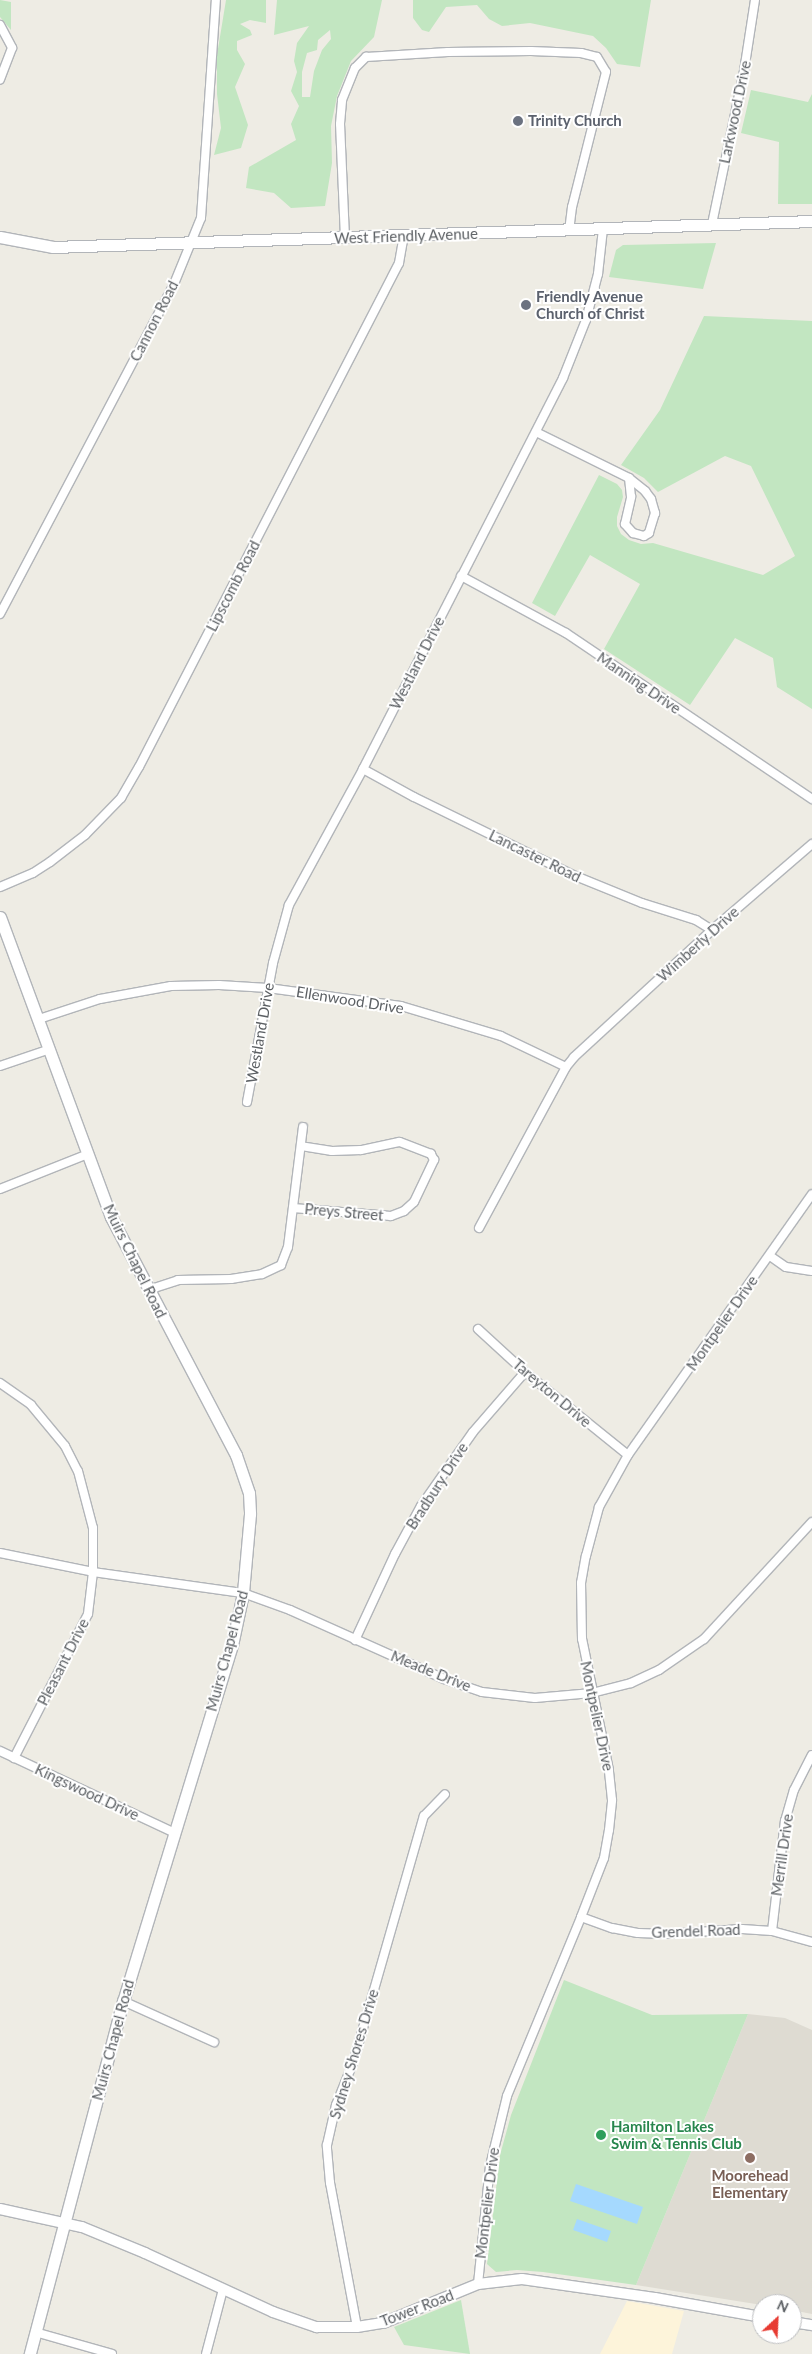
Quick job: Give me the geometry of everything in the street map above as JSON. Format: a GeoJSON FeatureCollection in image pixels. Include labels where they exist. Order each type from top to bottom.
{"type":"FeatureCollection","features":[{"type":"Feature","properties":{"kind":"main road","name":"West Friendly Avenue"},"geometry":{"type":"LineString","coordinates":[[0,237],[52,247],[812,221]]}},
{"type":"Feature","properties":{"kind":"main road","name":"Muirs Chapel Road"},"geometry":{"type":"LineString","coordinates":[[0,917],[111,1217],[232,1447],[248,1493],[250,1514],[250,1540],[243,1593],[232,1645],[123,2001],[30,2354]]}},
{"type":"Feature","properties":{"kind":"street","name":"Cannon Road"},"geometry":{"type":"LineString","coordinates":[[0,614],[174,284],[201,218],[216,0]]}},
{"type":"Feature","properties":{"kind":"street","name":"Larkwood Drive"},"geometry":{"type":"LineString","coordinates":[[712,224],[744,71],[755,0]]}},
{"type":"Feature","properties":{"kind":"street"},"geometry":{"type":"LineString","coordinates":[[0,25],[12,48],[0,80]]}},
{"type":"Feature","properties":{"kind":"street"},"geometry":{"type":"LineString","coordinates":[[345,238],[340,124],[342,100],[355,68],[366,57],[448,52],[531,51],[581,53],[597,57],[606,72],[572,207],[569,230]]}},
{"type":"Feature","properties":{"kind":"street","name":"Westland Drive"},"geometry":{"type":"LineString","coordinates":[[247,1102],[268,988],[289,905],[362,769],[563,378],[586,320],[598,274],[603,229]]}},
{"type":"Feature","properties":{"kind":"street","name":"Lipscomb Road"},"geometry":{"type":"LineString","coordinates":[[0,887],[33,873],[50,862],[85,835],[121,798],[167,714],[399,263],[404,236]]}},
{"type":"Feature","properties":{"kind":"street"},"geometry":{"type":"LineString","coordinates":[[536,432],[629,478],[644,491],[654,506],[654,520],[649,533],[644,536],[633,533],[625,524],[630,497],[629,478]]}},
{"type":"Feature","properties":{"kind":"street","name":"Manning Drive"},"geometry":{"type":"LineString","coordinates":[[461,576],[566,633],[812,800]]}},
{"type":"Feature","properties":{"kind":"street","name":"Lancaster Road"},"geometry":{"type":"LineString","coordinates":[[362,769],[414,797],[573,875],[642,903],[696,920],[712,930]]}},
{"type":"Feature","properties":{"kind":"street","name":"Wimberly Drive"},"geometry":{"type":"LineString","coordinates":[[566,1068],[586,1047],[712,930],[812,844]]}},
{"type":"Feature","properties":{"kind":"street","name":"Ellenwood Drive"},"geometry":{"type":"LineString","coordinates":[[39,1019],[100,999],[171,986],[219,985],[268,988],[401,1006],[501,1036],[566,1068]]}},
{"type":"Feature","properties":{"kind":"street"},"geometry":{"type":"LineString","coordinates":[[0,1066],[50,1049]]}},
{"type":"Feature","properties":{"kind":"street"},"geometry":{"type":"LineString","coordinates":[[479,1228],[566,1068]]}},
{"type":"Feature","properties":{"kind":"street","name":"Preys Street"},"geometry":{"type":"LineString","coordinates":[[148,1290],[178,1280],[231,1279],[262,1274],[280,1265],[288,1248],[303,1127]]}},
{"type":"Feature","properties":{"kind":"street","name":"Preys Street"},"geometry":{"type":"LineString","coordinates":[[293,1208],[390,1216],[404,1211],[414,1202],[434,1160],[431,1154],[399,1142],[361,1150],[332,1151],[300,1146]]}},
{"type":"Feature","properties":{"kind":"street"},"geometry":{"type":"LineString","coordinates":[[0,1189],[88,1154]]}},
{"type":"Feature","properties":{"kind":"street","name":"Montpelier Drive"},"geometry":{"type":"LineString","coordinates":[[478,2284],[490,2166],[507,2096],[582,1916],[604,1858],[609,1830],[612,1800],[609,1770],[582,1639],[581,1583],[599,1507],[628,1455],[812,1194]]}},
{"type":"Feature","properties":{"kind":"street"},"geometry":{"type":"LineString","coordinates":[[770,1256],[786,1267],[812,1271]]}},
{"type":"Feature","properties":{"kind":"street","name":"Tareyton Drive"},"geometry":{"type":"LineString","coordinates":[[478,1329],[525,1372],[628,1455]]}},
{"type":"Feature","properties":{"kind":"street","name":"Bradbury Drive"},"geometry":{"type":"LineString","coordinates":[[355,1640],[395,1554],[421,1506],[473,1432],[525,1372]]}},
{"type":"Feature","properties":{"kind":"street","name":"Pleasant Drive"},"geometry":{"type":"LineString","coordinates":[[0,1383],[31,1405],[50,1425],[65,1446],[78,1471],[93,1528],[93,1572],[88,1614],[14,1758]]}},
{"type":"Feature","properties":{"kind":"street","name":"Meade Drive"},"geometry":{"type":"LineString","coordinates":[[0,1553],[93,1572],[243,1593],[290,1610],[444,1679],[482,1692],[535,1698],[592,1693],[631,1683],[658,1670],[704,1639],[812,1522]]}},
{"type":"Feature","properties":{"kind":"street","name":"Kingswood Drive"},"geometry":{"type":"LineString","coordinates":[[0,1751],[174,1833]]}},
{"type":"Feature","properties":{"kind":"street","name":"Merrill Drive"},"geometry":{"type":"LineString","coordinates":[[772,1931],[785,1821],[794,1790],[812,1754]]}},
{"type":"Feature","properties":{"kind":"street","name":"Sydney Shores Drive"},"geometry":{"type":"LineString","coordinates":[[357,2327],[330,2182],[327,2145],[336,2105],[353,2063],[424,1816],[445,1794]]}},
{"type":"Feature","properties":{"kind":"street","name":"Grendel Road"},"geometry":{"type":"LineString","coordinates":[[582,1916],[612,1928],[638,1933],[667,1934],[742,1929],[772,1931],[812,1942]]}},
{"type":"Feature","properties":{"kind":"street"},"geometry":{"type":"LineString","coordinates":[[123,2001],[214,2042]]}},
{"type":"Feature","properties":{"kind":"street","name":"Tower Road"},"geometry":{"type":"LineString","coordinates":[[0,2209],[82,2227],[145,2253],[273,2312],[316,2327],[357,2327],[383,2323],[478,2284],[522,2279],[752,2314]]}},
{"type":"Feature","properties":{"kind":"street"},"geometry":{"type":"LineString","coordinates":[[206,2354],[223,2289]]}},
{"type":"Feature","properties":{"kind":"street"},"geometry":{"type":"LineString","coordinates":[[35,2332],[112,2354]]}},
{"type":"Feature","properties":{"kind":"shaded area","name":"Moorehead Elementary"},"geometry":{"type":"Polygon","coordinates":[[[748,2014],[785,2018],[812,2030],[812,2314],[802,2312],[802,2294],[752,2294],[752,2303],[636,2285],[748,2014]]]}},
{"type":"Feature","properties":{"kind":"shaded area"},"geometry":{"type":"Polygon","coordinates":[[[627,2301],[684,2311],[672,2354],[600,2354],[627,2301]]]}},
{"type":"Feature","properties":{"kind":"green space"},"geometry":{"type":"Polygon","coordinates":[[[0,0],[11,2],[11,30],[0,17],[0,0]]]}},
{"type":"Feature","properties":{"kind":"green space"},"geometry":{"type":"Polygon","coordinates":[[[226,0],[266,0],[266,23],[250,20],[240,24],[250,30],[252,35],[237,41],[237,50],[245,64],[235,87],[248,125],[241,148],[214,155],[221,128],[217,94],[217,55],[226,0]]]}},
{"type":"Feature","properties":{"kind":"green space"},"geometry":{"type":"Polygon","coordinates":[[[277,0],[382,0],[374,37],[351,61],[337,96],[331,126],[332,163],[325,206],[291,208],[274,193],[246,188],[249,167],[296,140],[291,124],[299,106],[291,91],[297,72],[294,61],[297,43],[309,26],[274,35],[277,0]],[[330,30],[318,40],[317,50],[307,53],[302,72],[302,97],[310,97],[314,71],[322,50],[331,39],[330,30]]]}},
{"type":"Feature","properties":{"kind":"green space"},"geometry":{"type":"Polygon","coordinates":[[[413,0],[651,0],[640,67],[617,64],[606,48],[593,36],[530,23],[502,26],[489,19],[477,5],[446,7],[429,32],[422,30],[413,18],[413,0]]]}},
{"type":"Feature","properties":{"kind":"green space"},"geometry":{"type":"Polygon","coordinates":[[[751,90],[808,102],[812,94],[812,204],[778,204],[779,142],[741,133],[751,90]]]}},
{"type":"Feature","properties":{"kind":"green space"},"geometry":{"type":"Polygon","coordinates":[[[716,243],[703,289],[609,277],[616,250],[623,245],[716,243]]]}},
{"type":"Feature","properties":{"kind":"green space"},"geometry":{"type":"Polygon","coordinates":[[[704,316],[812,321],[812,709],[777,687],[773,658],[735,638],[690,705],[604,649],[640,584],[590,555],[555,616],[532,603],[599,475],[617,484],[622,490],[623,497],[617,517],[617,526],[621,534],[629,540],[641,544],[653,543],[763,575],[795,556],[751,466],[725,456],[658,492],[644,478],[621,465],[660,410],[704,316]]]}},
{"type":"Feature","properties":{"kind":"green space","name":"Hamilton Lakes Swim & Tennis Club"},"geometry":{"type":"Polygon","coordinates":[[[564,1980],[652,2015],[748,2014],[636,2285],[543,2272],[517,2270],[496,2272],[487,2264],[500,2155],[511,2115],[564,1980]]]}},
{"type":"Feature","properties":{"kind":"green space"},"geometry":{"type":"Polygon","coordinates":[[[461,2300],[470,2354],[404,2345],[394,2327],[461,2300]]]}},
{"type":"Feature","properties":{"kind":"water"},"geometry":{"type":"Polygon","coordinates":[[[576,2184],[643,2207],[637,2224],[570,2201],[576,2184]]]}},
{"type":"Feature","properties":{"kind":"water"},"geometry":{"type":"Polygon","coordinates":[[[577,2219],[611,2231],[607,2242],[573,2230],[577,2219]]]}},
{"type":"Feature","properties":{"kind":"place","name":"Trinity Church"},"geometry":{"type":"Point","coordinates":[518,121]}},
{"type":"Feature","properties":{"kind":"place","name":"Friendly Avenue Church of Christ"},"geometry":{"type":"Point","coordinates":[526,305]}},
{"type":"Feature","properties":{"kind":"place","name":"Hamilton Lakes Swim & Tennis Club"},"geometry":{"type":"Point","coordinates":[601,2135]}},
{"type":"Feature","properties":{"kind":"place","name":"Moorehead Elementary"},"geometry":{"type":"Point","coordinates":[750,2158]}}]}
